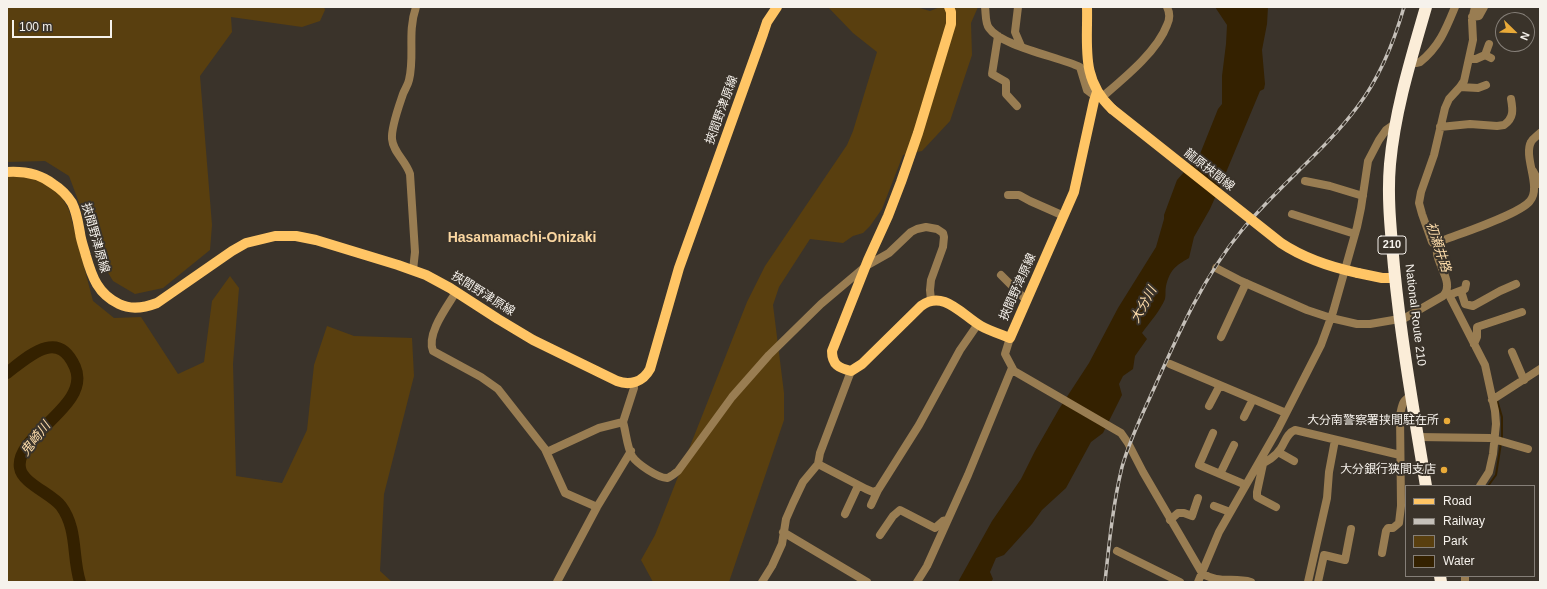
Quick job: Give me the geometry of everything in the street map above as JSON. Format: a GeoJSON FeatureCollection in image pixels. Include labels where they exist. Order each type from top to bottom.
{"type":"FeatureCollection","features":[{"type":"Feature","properties":{"kind":"highway","name":"National Route 210"},"geometry":{"type":"LineString","coordinates":[[1426,7],[1410,62],[1396,123],[1390,164],[1389,188],[1395,278],[1400,319],[1426,485]]}},
{"type":"Feature","properties":{"kind":"main road","name":"挾間野津原線"},"geometry":{"type":"LineString","coordinates":[[7,172],[25,172],[41,177],[51,182],[65,194],[72,204],[77,216],[93,281],[109,299],[129,308],[142,308],[157,303],[238,247],[253,240],[274,236],[296,236],[316,240],[413,270],[456,292],[498,320],[537,342],[617,381],[625,384],[633,383],[644,377],[650,369],[679,268],[763,34],[776,7]]}},
{"type":"Feature","properties":{"kind":"main road"},"geometry":{"type":"LineString","coordinates":[[931,300],[921,306],[862,364],[851,371],[840,369],[836,366],[832,357],[832,351],[888,216],[918,133],[951,24],[951,12],[949,7]]}},
{"type":"Feature","properties":{"kind":"main road","name":"龍原挾間線"},"geometry":{"type":"LineString","coordinates":[[1086,7],[1088,64],[1091,80],[1098,95],[1112,109],[1281,242],[1297,252],[1330,267],[1382,278],[1395,278]]}},
{"type":"Feature","properties":{"kind":"main road","name":"挾間野津原線"},"geometry":{"type":"LineString","coordinates":[[931,300],[937,299],[948,303],[978,324],[1010,338],[1064,216],[1076,184],[1098,95]]}},
{"type":"Feature","properties":{"kind":"street"},"geometry":{"type":"LineString","coordinates":[[413,270],[415,252],[410,174],[394,145],[392,132],[398,108],[409,80],[412,22],[416,7]]}},
{"type":"Feature","properties":{"kind":"street"},"geometry":{"type":"LineString","coordinates":[[985,7],[987,25],[992,32],[1021,46],[1080,67],[1087,90],[1098,95],[1140,62],[1159,40],[1169,21],[1170,14],[1168,8]]}},
{"type":"Feature","properties":{"kind":"street"},"geometry":{"type":"LineString","coordinates":[[1018,7],[1014,32],[1021,46]]}},
{"type":"Feature","properties":{"kind":"street"},"geometry":{"type":"LineString","coordinates":[[1410,62],[1420,62],[1439,41],[1445,32],[1455,7]]}},
{"type":"Feature","properties":{"kind":"street"},"geometry":{"type":"LineString","coordinates":[[1475,7],[1472,17],[1473,36],[1464,81],[1448,102],[1440,127],[1434,155],[1422,187],[1420,203],[1422,214],[1432,242],[1437,247],[1438,258],[1448,284],[1448,293],[1485,365],[1496,419],[1493,454],[1489,472],[1481,485]]}},
{"type":"Feature","properties":{"kind":"street"},"geometry":{"type":"LineString","coordinates":[[1472,17],[1479,16],[1484,7]]}},
{"type":"Feature","properties":{"kind":"street"},"geometry":{"type":"LineString","coordinates":[[998,36],[992,74],[1006,82],[1006,94],[1016,106]]}},
{"type":"Feature","properties":{"kind":"street"},"geometry":{"type":"LineString","coordinates":[[1469,58],[1476,60],[1488,57],[1489,44]]}},
{"type":"Feature","properties":{"kind":"street"},"geometry":{"type":"LineString","coordinates":[[1460,87],[1478,88],[1486,85]]}},
{"type":"Feature","properties":{"kind":"street"},"geometry":{"type":"LineString","coordinates":[[1440,127],[1470,124],[1497,126],[1504,125],[1512,116],[1513,110],[1511,99]]}},
{"type":"Feature","properties":{"kind":"street"},"geometry":{"type":"LineString","coordinates":[[1198,582],[1219,532],[1260,464],[1321,345],[1331,318],[1355,234],[1368,162],[1373,149],[1384,132],[1396,123]]}},
{"type":"Feature","properties":{"kind":"street"},"geometry":{"type":"LineString","coordinates":[[1437,247],[1444,240],[1512,213],[1528,203],[1533,195],[1530,146],[1533,139],[1540,134]]}},
{"type":"Feature","properties":{"kind":"street"},"geometry":{"type":"LineString","coordinates":[[1532,169],[1540,184]]}},
{"type":"Feature","properties":{"kind":"street"},"geometry":{"type":"LineString","coordinates":[[1305,181],[1330,186],[1363,196]]}},
{"type":"Feature","properties":{"kind":"street"},"geometry":{"type":"LineString","coordinates":[[1008,195],[1019,195],[1064,216]]}},
{"type":"Feature","properties":{"kind":"street"},"geometry":{"type":"LineString","coordinates":[[1292,214],[1355,234]]}},
{"type":"Feature","properties":{"kind":"street"},"geometry":{"type":"LineString","coordinates":[[623,422],[632,456],[641,465],[654,473],[666,478],[671,476],[678,471],[732,397],[769,355],[820,304],[866,266],[887,255],[914,230],[928,227],[937,229],[943,234],[944,242],[941,255],[931,280],[931,300]]}},
{"type":"Feature","properties":{"kind":"street"},"geometry":{"type":"LineString","coordinates":[[1216,268],[1307,310],[1331,318],[1361,324],[1400,319],[1412,315],[1448,293],[1461,292],[1466,289],[1466,284]]}},
{"type":"Feature","properties":{"kind":"street"},"geometry":{"type":"LineString","coordinates":[[1001,275],[1026,300]]}},
{"type":"Feature","properties":{"kind":"street"},"geometry":{"type":"LineString","coordinates":[[1221,337],[1246,283]]}},
{"type":"Feature","properties":{"kind":"street"},"geometry":{"type":"LineString","coordinates":[[1461,292],[1465,304],[1473,306],[1516,284]]}},
{"type":"Feature","properties":{"kind":"street"},"geometry":{"type":"LineString","coordinates":[[456,292],[433,333],[431,342],[434,351],[482,377],[498,389],[547,452],[565,493],[597,507]]}},
{"type":"Feature","properties":{"kind":"street"},"geometry":{"type":"LineString","coordinates":[[1474,344],[1477,337],[1477,327],[1522,312]]}},
{"type":"Feature","properties":{"kind":"street"},"geometry":{"type":"LineString","coordinates":[[871,505],[878,490],[919,425],[960,350],[978,324]]}},
{"type":"Feature","properties":{"kind":"street"},"geometry":{"type":"LineString","coordinates":[[1010,338],[1005,354],[1012,368],[1020,375],[1113,427],[1121,433],[1202,573],[1209,578],[1219,580],[1243,580],[1251,582]]}},
{"type":"Feature","properties":{"kind":"street"},"geometry":{"type":"LineString","coordinates":[[1512,352],[1524,380]]}},
{"type":"Feature","properties":{"kind":"street"},"geometry":{"type":"LineString","coordinates":[[1170,364],[1286,413]]}},
{"type":"Feature","properties":{"kind":"street"},"geometry":{"type":"LineString","coordinates":[[917,582],[926,566],[968,475],[1012,368]]}},
{"type":"Feature","properties":{"kind":"street"},"geometry":{"type":"LineString","coordinates":[[762,582],[772,566],[782,544],[786,520],[793,503],[803,482],[818,464],[820,453],[851,371]]}},
{"type":"Feature","properties":{"kind":"street"},"geometry":{"type":"LineString","coordinates":[[1492,400],[1539,371]]}},
{"type":"Feature","properties":{"kind":"street"},"geometry":{"type":"LineString","coordinates":[[547,452],[599,428],[623,422],[626,418],[634,388],[633,383]]}},
{"type":"Feature","properties":{"kind":"street"},"geometry":{"type":"LineString","coordinates":[[1209,406],[1220,385]]}},
{"type":"Feature","properties":{"kind":"street"},"geometry":{"type":"LineString","coordinates":[[1382,553],[1386,531],[1388,528],[1393,528],[1399,523],[1403,508],[1400,455],[1401,412],[1406,398],[1412,396]]}},
{"type":"Feature","properties":{"kind":"street"},"geometry":{"type":"LineString","coordinates":[[1244,417],[1253,399]]}},
{"type":"Feature","properties":{"kind":"street"},"geometry":{"type":"LineString","coordinates":[[1260,464],[1278,452],[1288,435],[1295,430],[1400,455]]}},
{"type":"Feature","properties":{"kind":"street"},"geometry":{"type":"LineString","coordinates":[[1213,433],[1199,465],[1246,485]]}},
{"type":"Feature","properties":{"kind":"street"},"geometry":{"type":"LineString","coordinates":[[1418,437],[1487,437],[1528,449]]}},
{"type":"Feature","properties":{"kind":"street"},"geometry":{"type":"LineString","coordinates":[[1308,582],[1327,498],[1329,472],[1335,440]]}},
{"type":"Feature","properties":{"kind":"street"},"geometry":{"type":"LineString","coordinates":[[1220,474],[1234,445]]}},
{"type":"Feature","properties":{"kind":"street"},"geometry":{"type":"LineString","coordinates":[[557,582],[597,507],[631,452]]}},
{"type":"Feature","properties":{"kind":"street"},"geometry":{"type":"LineString","coordinates":[[1278,452],[1294,461]]}},
{"type":"Feature","properties":{"kind":"street"},"geometry":{"type":"LineString","coordinates":[[818,464],[858,486],[873,492],[878,490]]}},
{"type":"Feature","properties":{"kind":"street"},"geometry":{"type":"LineString","coordinates":[[1260,464],[1257,497],[1276,507]]}},
{"type":"Feature","properties":{"kind":"street"},"geometry":{"type":"LineString","coordinates":[[845,514],[858,486]]}},
{"type":"Feature","properties":{"kind":"street"},"geometry":{"type":"LineString","coordinates":[[1170,520],[1178,512],[1192,516],[1198,498]]}},
{"type":"Feature","properties":{"kind":"street"},"geometry":{"type":"LineString","coordinates":[[1214,506],[1230,512]]}},
{"type":"Feature","properties":{"kind":"street"},"geometry":{"type":"LineString","coordinates":[[880,535],[893,516],[900,510],[935,528],[943,521],[947,520]]}},
{"type":"Feature","properties":{"kind":"street"},"geometry":{"type":"LineString","coordinates":[[1318,582],[1324,555],[1345,560],[1351,529]]}},
{"type":"Feature","properties":{"kind":"street"},"geometry":{"type":"LineString","coordinates":[[783,532],[866,582]]}},
{"type":"Feature","properties":{"kind":"street"},"geometry":{"type":"LineString","coordinates":[[1117,551],[1180,582]]}},
{"type":"Feature","properties":{"kind":"green space"},"geometry":{"type":"Polygon","coordinates":[[[7,7],[324,7],[325,10],[320,21],[302,27],[231,17],[232,32],[200,76],[212,225],[210,250],[163,288],[135,294],[113,281],[101,261],[69,176],[45,161],[7,162],[7,7]]]}},
{"type":"Feature","properties":{"kind":"green space"},"geometry":{"type":"Polygon","coordinates":[[[828,7],[916,7],[930,11],[940,7],[978,7],[971,23],[972,55],[950,121],[922,151],[903,155],[882,209],[870,226],[863,233],[853,236],[843,243],[810,239],[779,287],[773,305],[784,393],[784,420],[729,582],[653,582],[641,560],[655,535],[747,302],[765,266],[847,145],[853,131],[877,52],[853,33],[828,7]]]}},
{"type":"Feature","properties":{"kind":"green space"},"geometry":{"type":"Polygon","coordinates":[[[29,175],[45,182],[60,194],[69,210],[93,301],[114,318],[141,317],[178,374],[204,362],[212,301],[230,276],[239,288],[233,364],[236,476],[282,483],[307,430],[314,365],[327,326],[354,336],[412,338],[414,376],[384,494],[380,571],[392,582],[7,582],[7,177],[29,175]]]}},
{"type":"Feature","properties":{"kind":"water","name":"大分川"},"geometry":{"type":"Polygon","coordinates":[[[1215,7],[1268,7],[1267,24],[1262,50],[1265,84],[1264,89],[1260,91],[1210,209],[1194,237],[1189,258],[1171,272],[1166,286],[1165,299],[1158,312],[1142,333],[1147,339],[1135,356],[1133,369],[1123,376],[1119,384],[1122,395],[1103,433],[1091,442],[1066,488],[1042,510],[1032,524],[1004,555],[996,558],[990,572],[993,579],[991,582],[958,582],[992,521],[1021,479],[1059,409],[1089,363],[1118,308],[1156,247],[1164,215],[1177,180],[1200,154],[1218,109],[1222,104],[1222,76],[1227,25],[1215,7]]]}},
{"type":"Feature","properties":{"kind":"waterway","name":"鬼崎川"},"geometry":{"type":"LineString","coordinates":[[7,373],[34,353],[52,347],[60,349],[68,355],[75,367],[77,381],[73,395],[28,444],[21,456],[20,468],[26,479],[57,502],[66,515],[70,524],[80,582]]}},
{"type":"Feature","properties":{"kind":"waterway","name":"初瀬井路"},"geometry":{"type":"LineString","coordinates":[[1497,400],[1502,417],[1502,439]]}},
{"type":"Feature","properties":{"kind":"waterway","name":"初瀬井路"},"geometry":{"type":"LineString","coordinates":[[1489,485],[1496,475],[1501,443]]}},
{"type":"Feature","properties":{"kind":"railway"},"geometry":{"type":"LineString","coordinates":[[1105,582],[1114,510],[1125,456],[1142,414],[1194,304],[1216,266],[1242,230],[1331,139],[1366,95],[1386,59],[1404,7]]}},
{"type":"Feature","properties":{"kind":"place","name":"大分南警察署挟間駐在所"},"geometry":{"type":"Point","coordinates":[1447,421]}},
{"type":"Feature","properties":{"kind":"place","name":"大分銀行狭間支店"},"geometry":{"type":"Point","coordinates":[1444,470]}},
{"type":"Feature","properties":{"kind":"district","name":"Hasamamachi-Onizaki"},"geometry":{"type":"Point","coordinates":[522,238]}}]}
